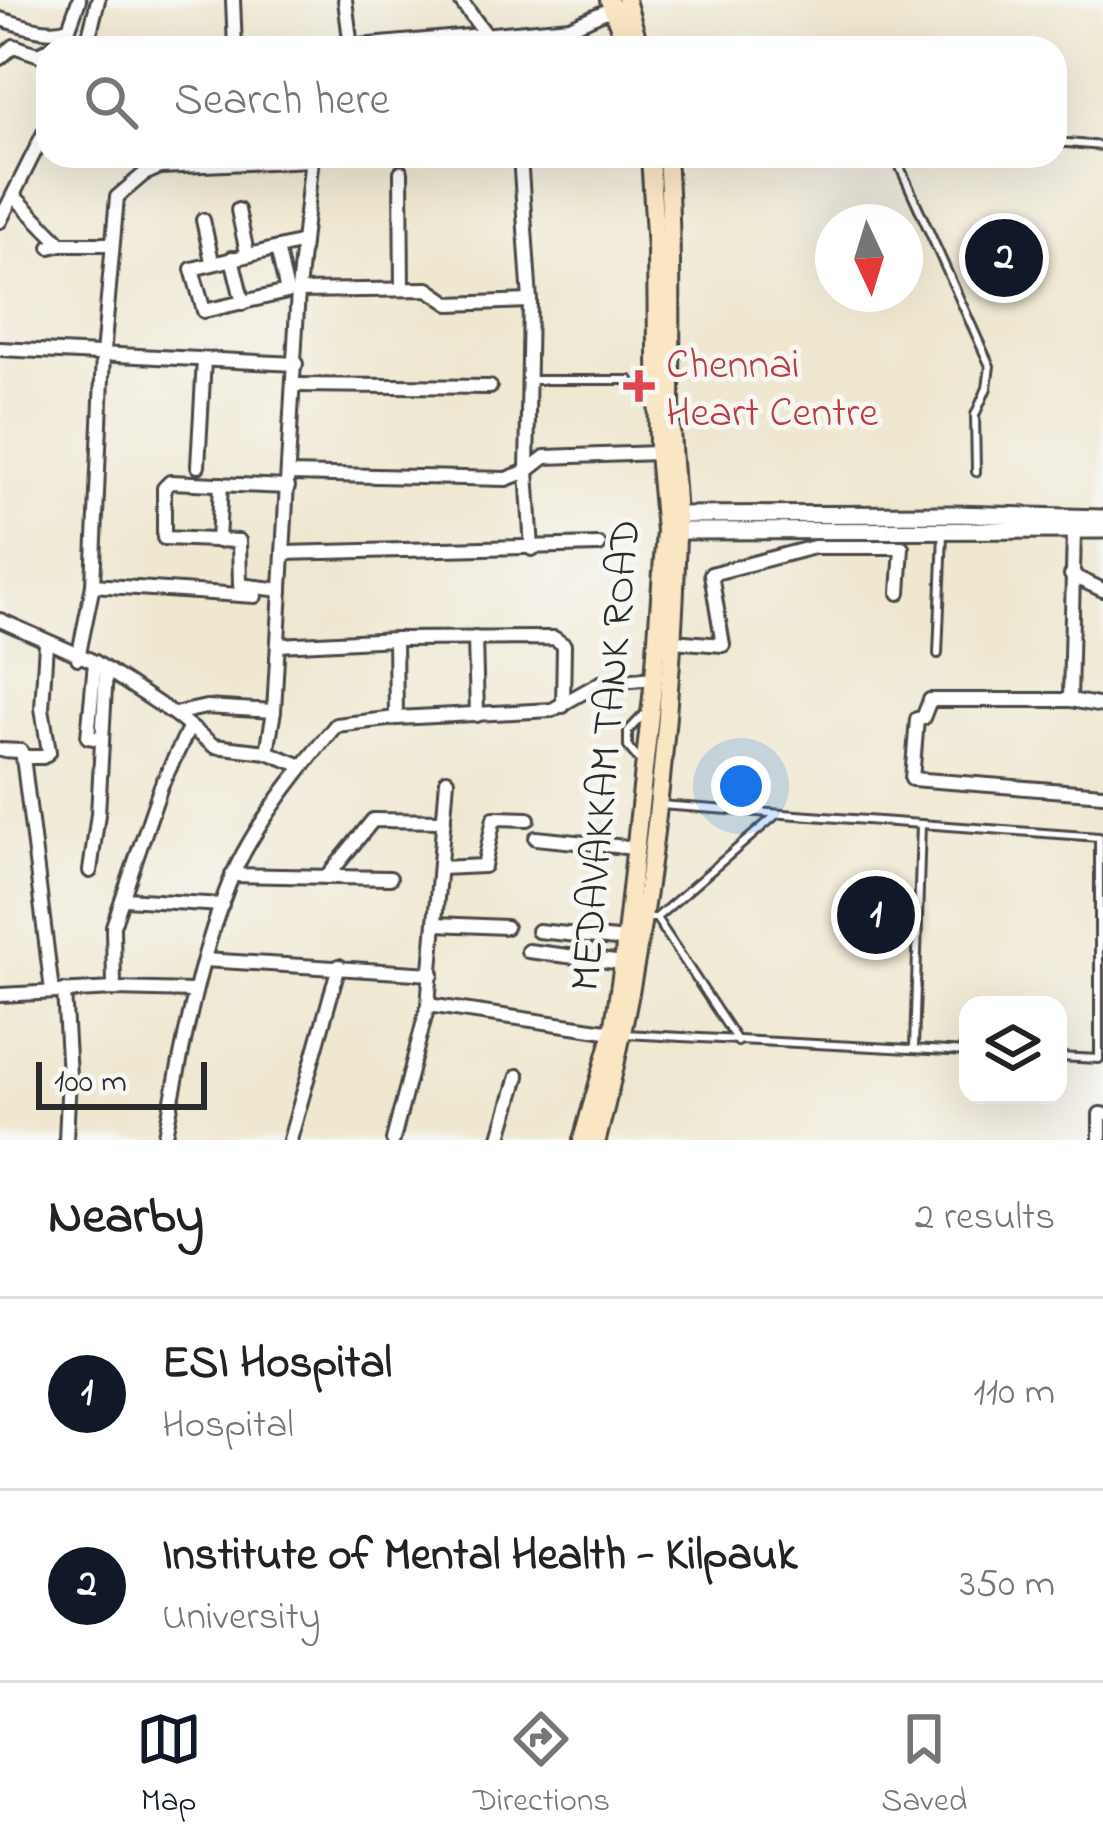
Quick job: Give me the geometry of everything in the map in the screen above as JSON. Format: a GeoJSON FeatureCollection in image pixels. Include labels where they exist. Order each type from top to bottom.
{"type":"FeatureCollection","features":[{"type":"Feature","properties":{"kind":"main road"},"geometry":{"type":"LineString","coordinates":[[619,2],[625,36]]}},
{"type":"Feature","properties":{"kind":"main road"},"geometry":{"type":"LineString","coordinates":[[619,2],[635,36]]}},
{"type":"Feature","properties":{"kind":"main road","name":"MEDAVAKKAM TANK ROAD"},"geometry":{"type":"LineString","coordinates":[[582,1140],[619,1033],[626,940],[642,917],[635,848],[669,523],[658,453],[651,168]]}},
{"type":"Feature","properties":{"kind":"main road","name":"MEDAVAKKAM TANK ROAD"},"geometry":{"type":"LineString","coordinates":[[597,1140],[642,917],[672,641],[667,168]]}},
{"type":"Feature","properties":{"kind":"street"},"geometry":{"type":"LineString","coordinates":[[0,19],[62,32],[69,28],[79,0]]}},
{"type":"Feature","properties":{"kind":"street"},"geometry":{"type":"LineString","coordinates":[[90,36],[98,0]]}},
{"type":"Feature","properties":{"kind":"street"},"geometry":{"type":"LineString","coordinates":[[233,0],[234,36]]}},
{"type":"Feature","properties":{"kind":"street"},"geometry":{"type":"LineString","coordinates":[[345,0],[350,36]]}},
{"type":"Feature","properties":{"kind":"street"},"geometry":{"type":"LineString","coordinates":[[460,0],[488,36]]}},
{"type":"Feature","properties":{"kind":"street"},"geometry":{"type":"LineString","coordinates":[[535,36],[570,28],[619,2]]}},
{"type":"Feature","properties":{"kind":"street"},"geometry":{"type":"LineString","coordinates":[[0,58],[14,46],[36,54]]}},
{"type":"Feature","properties":{"kind":"street"},"geometry":{"type":"LineString","coordinates":[[0,220],[36,150]]}},
{"type":"Feature","properties":{"kind":"street"},"geometry":{"type":"LineString","coordinates":[[77,658],[93,585],[103,355],[117,197],[151,170],[178,168]]}},
{"type":"Feature","properties":{"kind":"street"},"geometry":{"type":"LineString","coordinates":[[267,752],[279,645],[298,291],[310,168]]}},
{"type":"Feature","properties":{"kind":"street"},"geometry":{"type":"LineString","coordinates":[[521,168],[530,301],[527,471],[532,549]]}},
{"type":"Feature","properties":{"kind":"street"},"geometry":{"type":"LineString","coordinates":[[401,172],[402,289]]}},
{"type":"Feature","properties":{"kind":"street"},"geometry":{"type":"LineString","coordinates":[[14,196],[56,246],[110,244]]}},
{"type":"Feature","properties":{"kind":"street"},"geometry":{"type":"LineString","coordinates":[[238,210],[248,253]]}},
{"type":"Feature","properties":{"kind":"street"},"geometry":{"type":"LineString","coordinates":[[203,220],[212,261]]}},
{"type":"Feature","properties":{"kind":"street"},"geometry":{"type":"LineString","coordinates":[[277,248],[287,292],[210,312],[202,307],[192,269],[212,261],[303,242]]}},
{"type":"Feature","properties":{"kind":"street"},"geometry":{"type":"LineString","coordinates":[[232,258],[243,303]]}},
{"type":"Feature","properties":{"kind":"street"},"geometry":{"type":"LineString","coordinates":[[298,291],[428,290],[450,304],[530,301]]}},
{"type":"Feature","properties":{"kind":"street"},"geometry":{"type":"LineString","coordinates":[[0,349],[296,364]]}},
{"type":"Feature","properties":{"kind":"street"},"geometry":{"type":"LineString","coordinates":[[198,466],[204,360]]}},
{"type":"Feature","properties":{"kind":"street"},"geometry":{"type":"LineString","coordinates":[[295,385],[490,387]]}},
{"type":"Feature","properties":{"kind":"street"},"geometry":{"type":"LineString","coordinates":[[281,594],[240,585],[240,544],[164,538],[164,488],[170,482],[506,479],[545,457],[658,453]]}},
{"type":"Feature","properties":{"kind":"street"},"geometry":{"type":"LineString","coordinates":[[218,541],[221,484]]}},
{"type":"Feature","properties":{"kind":"street"},"geometry":{"type":"LineString","coordinates":[[669,523],[954,514],[1103,518]]}},
{"type":"Feature","properties":{"kind":"street"},"geometry":{"type":"LineString","coordinates":[[669,523],[1103,530]]}},
{"type":"Feature","properties":{"kind":"street"},"geometry":{"type":"LineString","coordinates":[[1070,700],[1074,529]]}},
{"type":"Feature","properties":{"kind":"street"},"geometry":{"type":"LineString","coordinates":[[283,553],[599,544]]}},
{"type":"Feature","properties":{"kind":"street"},"geometry":{"type":"LineString","coordinates":[[672,641],[723,645],[711,574],[814,548],[902,548],[899,593]]}},
{"type":"Feature","properties":{"kind":"street"},"geometry":{"type":"LineString","coordinates":[[1071,575],[1103,590]]}},
{"type":"Feature","properties":{"kind":"street"},"geometry":{"type":"LineString","coordinates":[[93,585],[281,594]]}},
{"type":"Feature","properties":{"kind":"street"},"geometry":{"type":"LineString","coordinates":[[0,620],[101,666],[214,746],[267,752],[302,766]]}},
{"type":"Feature","properties":{"kind":"street"},"geometry":{"type":"LineString","coordinates":[[475,638],[477,715]]}},
{"type":"Feature","properties":{"kind":"street"},"geometry":{"type":"LineString","coordinates":[[279,645],[395,639],[561,640],[563,706]]}},
{"type":"Feature","properties":{"kind":"street"},"geometry":{"type":"LineString","coordinates":[[395,639],[396,718]]}},
{"type":"Feature","properties":{"kind":"street"},"geometry":{"type":"LineString","coordinates":[[23,757],[43,757],[49,752],[42,708],[46,643]]}},
{"type":"Feature","properties":{"kind":"street"},"geometry":{"type":"LineString","coordinates":[[89,871],[101,739],[88,737],[101,666]]}},
{"type":"Feature","properties":{"kind":"street"},"geometry":{"type":"LineString","coordinates":[[164,1140],[194,991],[232,875],[302,766],[336,725],[563,706],[600,683],[654,678]]}},
{"type":"Feature","properties":{"kind":"street"},"geometry":{"type":"LineString","coordinates":[[1103,706],[1070,700],[929,700],[923,718],[916,719],[912,779],[1103,794]]}},
{"type":"Feature","properties":{"kind":"street"},"geometry":{"type":"LineString","coordinates":[[174,714],[206,707],[274,711]]}},
{"type":"Feature","properties":{"kind":"street"},"geometry":{"type":"LineString","coordinates":[[114,989],[113,926],[161,786],[189,728]]}},
{"type":"Feature","properties":{"kind":"street"},"geometry":{"type":"LineString","coordinates":[[0,750],[19,751],[23,757],[68,1075],[66,1140]]}},
{"type":"Feature","properties":{"kind":"street"},"geometry":{"type":"LineString","coordinates":[[393,1140],[428,1005],[447,780]]}},
{"type":"Feature","properties":{"kind":"street"},"geometry":{"type":"LineString","coordinates":[[440,868],[484,866],[494,818],[528,819]]}},
{"type":"Feature","properties":{"kind":"street"},"geometry":{"type":"LineString","coordinates":[[327,877],[373,820],[444,821]]}},
{"type":"Feature","properties":{"kind":"street"},"geometry":{"type":"LineString","coordinates":[[536,838],[635,848]]}},
{"type":"Feature","properties":{"kind":"street"},"geometry":{"type":"LineString","coordinates":[[232,875],[390,878]]}},
{"type":"Feature","properties":{"kind":"street"},"geometry":{"type":"LineString","coordinates":[[125,899],[222,905]]}},
{"type":"Feature","properties":{"kind":"street"},"geometry":{"type":"LineString","coordinates":[[436,924],[506,927]]}},
{"type":"Feature","properties":{"kind":"street"},"geometry":{"type":"LineString","coordinates":[[538,932],[626,940]]}},
{"type":"Feature","properties":{"kind":"street"},"geometry":{"type":"LineString","coordinates":[[528,951],[623,963]]}},
{"type":"Feature","properties":{"kind":"street"},"geometry":{"type":"LineString","coordinates":[[204,960],[431,974]]}},
{"type":"Feature","properties":{"kind":"street"},"geometry":{"type":"LineString","coordinates":[[290,1140],[339,966]]}},
{"type":"Feature","properties":{"kind":"street"},"geometry":{"type":"LineString","coordinates":[[0,995],[114,989],[194,991]]}},
{"type":"Feature","properties":{"kind":"street"},"geometry":{"type":"LineString","coordinates":[[428,1005],[619,1033]]}},
{"type":"Feature","properties":{"kind":"street"},"geometry":{"type":"LineString","coordinates":[[499,1140],[518,1076]]}},
{"type":"Feature","properties":{"kind":"street"},"geometry":{"type":"LineString","coordinates":[[1100,1140],[1103,1114]]}},
{"type":"Feature","properties":{"kind":"lane"},"geometry":{"type":"LineString","coordinates":[[1067,143],[1103,146]]}},
{"type":"Feature","properties":{"kind":"lane"},"geometry":{"type":"LineString","coordinates":[[900,168],[990,366],[975,416],[976,472]]}},
{"type":"Feature","properties":{"kind":"lane"},"geometry":{"type":"LineString","coordinates":[[530,380],[630,380]]}},
{"type":"Feature","properties":{"kind":"lane"},"geometry":{"type":"LineString","coordinates":[[938,654],[943,530]]}},
{"type":"Feature","properties":{"kind":"lane"},"geometry":{"type":"LineString","coordinates":[[656,806],[1099,837],[1099,1059],[1067,1057]]}},
{"type":"Feature","properties":{"kind":"lane"},"geometry":{"type":"LineString","coordinates":[[739,1042],[642,917],[777,814]]}},
{"type":"Feature","properties":{"kind":"lane"},"geometry":{"type":"LineString","coordinates":[[914,1049],[921,824]]}},
{"type":"Feature","properties":{"kind":"lane"},"geometry":{"type":"LineString","coordinates":[[619,1033],[959,1052]]}},
{"type":"Feature","properties":{"kind":"place","name":"Institute of Mental Health - Kilpauk"},"geometry":{"type":"Point","coordinates":[1004,258]}},
{"type":"Feature","properties":{"kind":"place","name":"Chennai Heart Centre"},"geometry":{"type":"Point","coordinates":[639,386]}},
{"type":"Feature","properties":{"kind":"place","name":"ESI Hospital"},"geometry":{"type":"Point","coordinates":[876,915]}}]}
